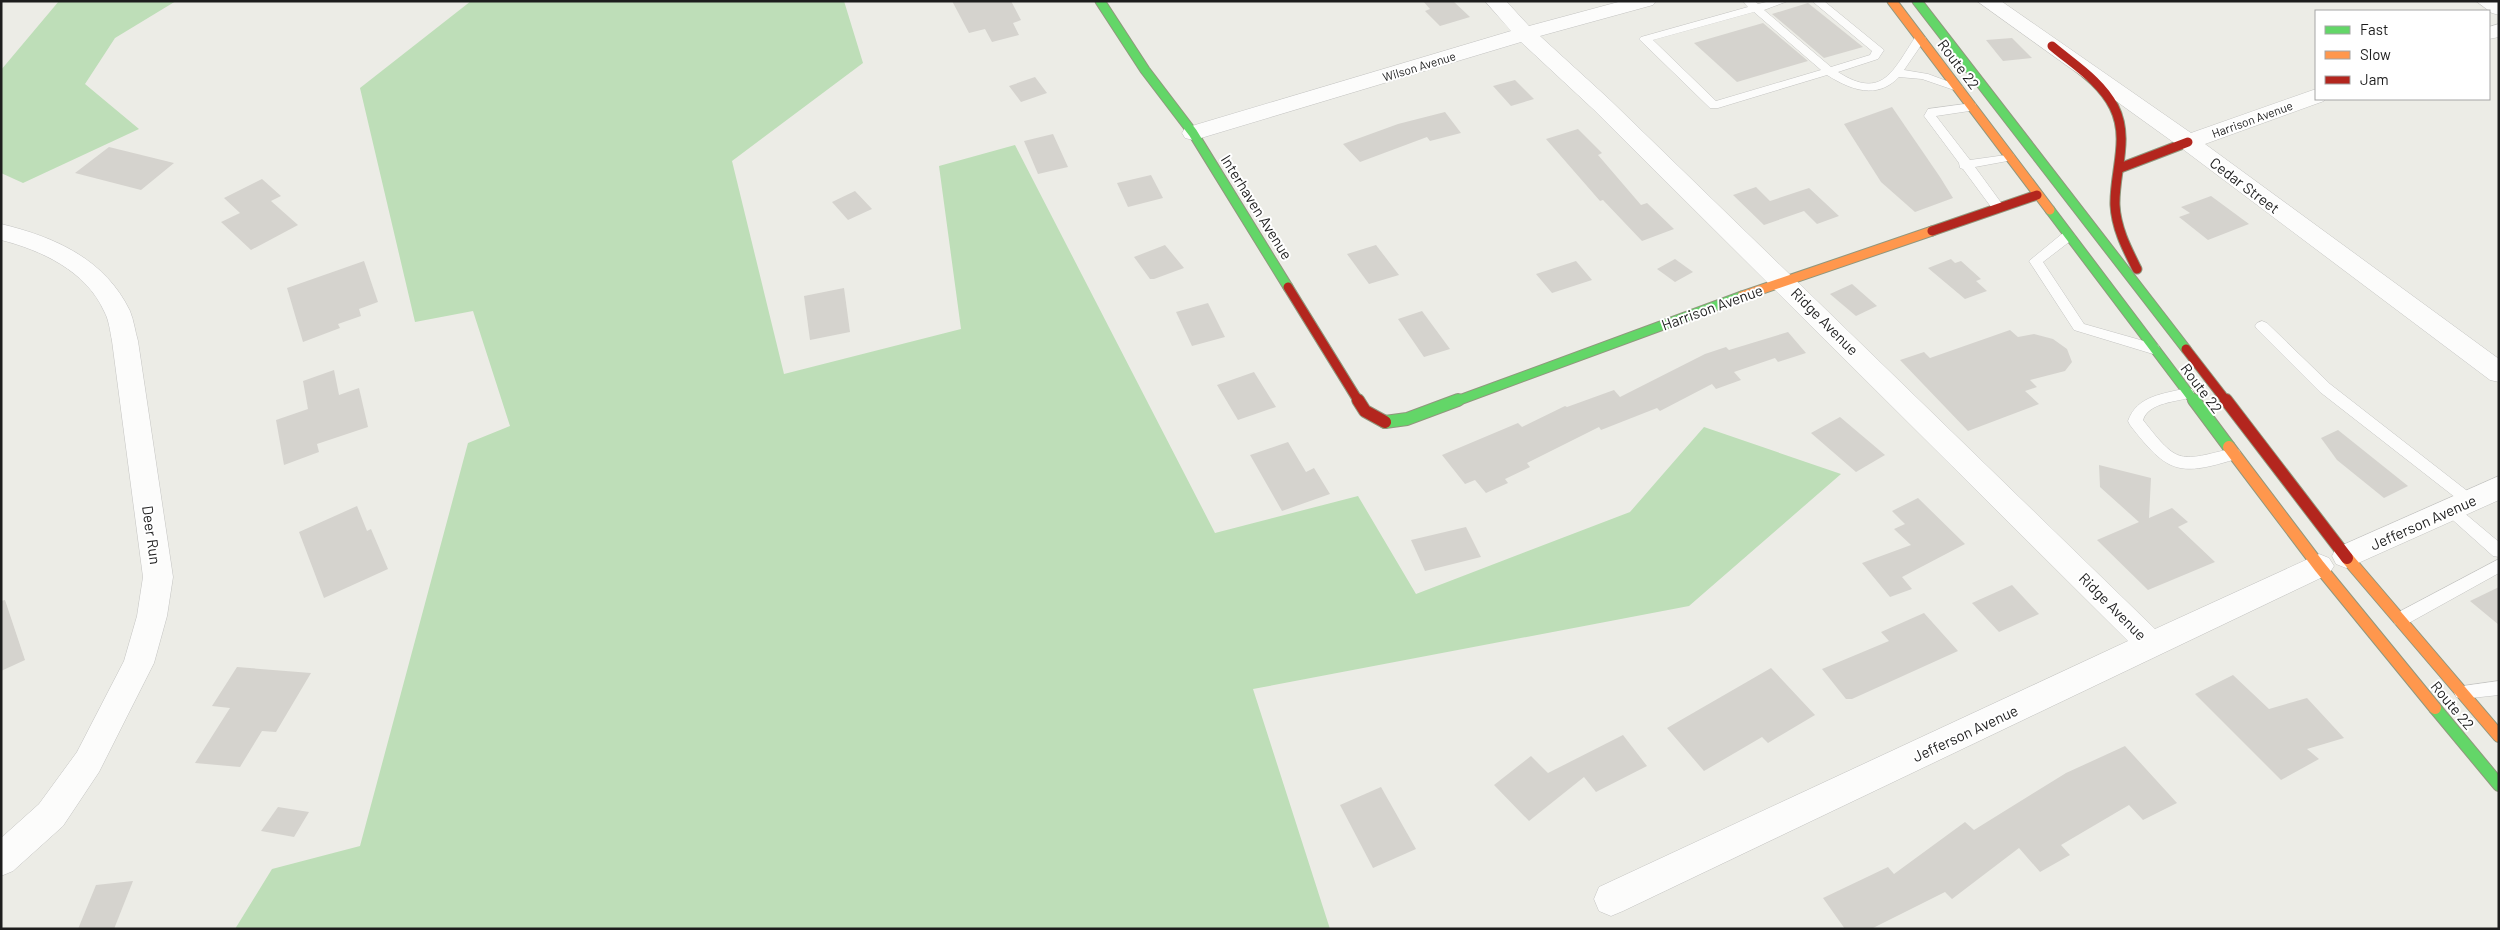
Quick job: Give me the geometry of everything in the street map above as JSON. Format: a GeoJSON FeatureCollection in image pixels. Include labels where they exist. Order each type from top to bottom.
{"type":"FeatureCollection","features":[{"type":"Feature","properties":{"kind":"main road","name":"Interhaven Avenue"},"geometry":{"type":"LineString","coordinates":[[1100,1],[1145,70],[1193,133],[1365,411],[1379,422],[1389,423]]}},
{"type":"Feature","properties":{"kind":"main road","name":"Route 22"},"geometry":{"type":"LineString","coordinates":[[1892,1],[2037,196],[2234,454],[2332,561],[2499,785]]}},
{"type":"Feature","properties":{"kind":"main road"},"geometry":{"type":"LineString","coordinates":[[1917,1],[2151,302],[2332,561],[2401,619],[2499,736]]}},
{"type":"Feature","properties":{"kind":"main road"},"geometry":{"type":"LineString","coordinates":[[2052,46],[2102,93],[2114,107],[2122,125],[2120,168],[2115,195],[2116,217],[2151,302]]}},
{"type":"Feature","properties":{"kind":"main road"},"geometry":{"type":"LineString","coordinates":[[2120,168],[2188,142]]}},
{"type":"Feature","properties":{"kind":"main road","name":"Harrison Avenue"},"geometry":{"type":"LineString","coordinates":[[1389,423],[1407,419],[1784,281],[2037,196]]}},
{"type":"Feature","properties":{"kind":"street","name":"Ridge Avenue"},"geometry":{"type":"LineString","coordinates":[[1495,1],[1525,34],[1601,104],[1784,281],[2152,645]]}},
{"type":"Feature","properties":{"kind":"street","name":"Wilson Avenue"},"geometry":{"type":"LineString","coordinates":[[1193,133],[1525,34],[1646,1]]}},
{"type":"Feature","properties":{"kind":"street","name":"Cedar Street"},"geometry":{"type":"LineString","coordinates":[[1987,1],[2188,142],[2499,373]]}},
{"type":"Feature","properties":{"kind":"street"},"geometry":{"type":"LineString","coordinates":[[2486,1],[2499,8]]}},
{"type":"Feature","properties":{"kind":"street","name":"Harrison Avenue"},"geometry":{"type":"LineString","coordinates":[[2188,142],[2315,96]]}},
{"type":"Feature","properties":{"kind":"street","name":"Deer Run"},"geometry":{"type":"LineString","coordinates":[[1,232],[20,236],[72,259],[92,274],[117,311],[124,341],[158,577],[152,616],[139,663],[88,762],[50,815],[1,860]]}},
{"type":"Feature","properties":{"kind":"street","name":"Jefferson Avenue"},"geometry":{"type":"LineString","coordinates":[[1611,899],[2332,561],[2499,487]]}},
{"type":"Feature","properties":{"kind":"lane"},"geometry":{"type":"LineString","coordinates":[[1783,1],[1752,5],[1645,39],[1714,105],[1874,57],[1878,50],[1860,39],[1820,6]]}},
{"type":"Feature","properties":{"kind":"lane"},"geometry":{"type":"LineString","coordinates":[[1752,5],[1788,31],[1814,53],[1829,71],[1846,84],[1865,89],[1884,84],[1898,73],[1920,38]]}},
{"type":"Feature","properties":{"kind":"lane"},"geometry":{"type":"LineString","coordinates":[[1898,73],[1924,76],[1957,87]]}},
{"type":"Feature","properties":{"kind":"lane"},"geometry":{"type":"LineString","coordinates":[[1972,107],[1932,112],[1930,116],[1964,164],[1999,208]]}},
{"type":"Feature","properties":{"kind":"lane"},"geometry":{"type":"LineString","coordinates":[[1964,164],[2009,157]]}},
{"type":"Feature","properties":{"kind":"lane"},"geometry":{"type":"LineString","coordinates":[[2068,236],[2036,261],[2079,327],[2153,349]]}},
{"type":"Feature","properties":{"kind":"lane"},"geometry":{"type":"LineString","coordinates":[[2262,326],[2325,388],[2461,505],[2499,551]]}},
{"type":"Feature","properties":{"kind":"lane"},"geometry":{"type":"LineString","coordinates":[[2187,393],[2146,405],[2136,414],[2135,421],[2162,456],[2173,463],[2184,465],[2234,454]]}},
{"type":"Feature","properties":{"kind":"lane"},"geometry":{"type":"LineString","coordinates":[[2401,619],[2499,565]]}},
{"type":"Feature","properties":{"kind":"lane"},"geometry":{"type":"LineString","coordinates":[[2462,692],[2499,688]]}},
{"type":"Feature","properties":{"kind":"green space"},"geometry":{"type":"Polygon","coordinates":[[[59,1],[176,1],[115,38],[85,84],[139,129],[23,183],[1,173],[1,70],[59,1]]]}},
{"type":"Feature","properties":{"kind":"green space"},"geometry":{"type":"Polygon","coordinates":[[[471,1],[844,1],[863,63],[732,161],[784,374],[961,329],[939,166],[1015,145],[1215,533],[1358,496],[1416,594],[1630,512],[1704,427],[1841,474],[1689,606],[1253,689],[1330,929],[235,929],[272,869],[360,846],[468,443],[510,426],[473,311],[415,322],[360,88],[471,1]]]}},
{"type":"Feature","properties":{"kind":"building"},"geometry":{"type":"Polygon","coordinates":[[[952,1],[1011,1],[1021,20],[1013,23],[1019,35],[992,42],[985,29],[969,33],[952,1]]]}},
{"type":"Feature","properties":{"kind":"building"},"geometry":{"type":"Polygon","coordinates":[[[1423,1],[1453,1],[1470,17],[1440,26],[1425,11],[1430,9],[1423,1]]]}},
{"type":"Feature","properties":{"kind":"building"},"geometry":{"type":"Polygon","coordinates":[[[1808,3],[1863,47],[1824,58],[1772,14],[1808,3]]]}},
{"type":"Feature","properties":{"kind":"building"},"geometry":{"type":"Polygon","coordinates":[[[1763,23],[1808,61],[1737,82],[1694,43],[1763,23]]]}},
{"type":"Feature","properties":{"kind":"building"},"geometry":{"type":"Polygon","coordinates":[[[2012,38],[2032,58],[2003,61],[1986,40],[2012,38]]]}},
{"type":"Feature","properties":{"kind":"building"},"geometry":{"type":"Polygon","coordinates":[[[1035,77],[1047,93],[1021,102],[1009,86],[1035,77]]]}},
{"type":"Feature","properties":{"kind":"building"},"geometry":{"type":"Polygon","coordinates":[[[1515,80],[1534,99],[1511,106],[1493,86],[1515,80]]]}},
{"type":"Feature","properties":{"kind":"building"},"geometry":{"type":"Polygon","coordinates":[[[1892,107],[1953,198],[1915,212],[1881,182],[1844,124],[1892,107]]]}},
{"type":"Feature","properties":{"kind":"building"},"geometry":{"type":"Polygon","coordinates":[[[1445,112],[1461,133],[1430,141],[1427,137],[1360,162],[1343,144],[1398,124],[1445,112]]]}},
{"type":"Feature","properties":{"kind":"building"},"geometry":{"type":"Polygon","coordinates":[[[1578,129],[1602,153],[1598,155],[1641,205],[1647,203],[1674,229],[1642,241],[1603,200],[1600,201],[1546,139],[1578,129]]]}},
{"type":"Feature","properties":{"kind":"building"},"geometry":{"type":"Polygon","coordinates":[[[1053,134],[1068,167],[1038,174],[1024,141],[1053,134]]]}},
{"type":"Feature","properties":{"kind":"building"},"geometry":{"type":"Polygon","coordinates":[[[109,147],[174,163],[141,190],[75,173],[109,147]]]}},
{"type":"Feature","properties":{"kind":"building"},"geometry":{"type":"Polygon","coordinates":[[[1151,175],[1163,198],[1128,207],[1117,183],[1151,175]]]}},
{"type":"Feature","properties":{"kind":"building"},"geometry":{"type":"Polygon","coordinates":[[[262,179],[281,196],[271,201],[298,225],[251,250],[221,222],[240,213],[224,198],[262,179]]]}},
{"type":"Feature","properties":{"kind":"building"},"geometry":{"type":"Polygon","coordinates":[[[1756,187],[1770,201],[1809,188],[1839,216],[1817,224],[1804,211],[1764,225],[1733,195],[1756,187]]]}},
{"type":"Feature","properties":{"kind":"building"},"geometry":{"type":"Polygon","coordinates":[[[855,191],[872,209],[848,220],[832,202],[855,191]]]}},
{"type":"Feature","properties":{"kind":"building"},"geometry":{"type":"Polygon","coordinates":[[[2211,196],[2249,224],[2208,240],[2179,217],[2190,213],[2181,207],[2211,196]]]}},
{"type":"Feature","properties":{"kind":"building"},"geometry":{"type":"Polygon","coordinates":[[[1165,245],[1184,268],[1150,279],[1134,257],[1165,245]]]}},
{"type":"Feature","properties":{"kind":"building"},"geometry":{"type":"Polygon","coordinates":[[[1376,245],[1399,275],[1369,284],[1347,254],[1376,245]]]}},
{"type":"Feature","properties":{"kind":"building"},"geometry":{"type":"Polygon","coordinates":[[[1675,259],[1693,272],[1675,282],[1657,269],[1675,259]]]}},
{"type":"Feature","properties":{"kind":"building"},"geometry":{"type":"Polygon","coordinates":[[[1951,259],[1955,263],[1961,261],[1981,279],[1976,281],[1987,291],[1965,299],[1928,268],[1951,259]]]}},
{"type":"Feature","properties":{"kind":"building"},"geometry":{"type":"Polygon","coordinates":[[[364,261],[378,302],[359,309],[361,316],[338,324],[340,328],[303,342],[287,288],[364,261]]]}},
{"type":"Feature","properties":{"kind":"building"},"geometry":{"type":"Polygon","coordinates":[[[1576,261],[1592,280],[1552,293],[1536,274],[1576,261]]]}},
{"type":"Feature","properties":{"kind":"building"},"geometry":{"type":"Polygon","coordinates":[[[1852,284],[1877,306],[1856,316],[1830,294],[1852,284]]]}},
{"type":"Feature","properties":{"kind":"building"},"geometry":{"type":"Polygon","coordinates":[[[844,288],[850,332],[810,340],[804,296],[844,288]]]}},
{"type":"Feature","properties":{"kind":"building"},"geometry":{"type":"Polygon","coordinates":[[[1208,303],[1225,337],[1192,346],[1176,312],[1208,303]]]}},
{"type":"Feature","properties":{"kind":"building"},"geometry":{"type":"Polygon","coordinates":[[[1422,311],[1450,349],[1424,357],[1398,319],[1422,311]]]}},
{"type":"Feature","properties":{"kind":"building"},"geometry":{"type":"Polygon","coordinates":[[[2010,330],[2018,337],[2034,334],[2053,339],[2067,349],[2072,362],[2065,371],[2030,380],[2037,387],[2025,391],[2039,404],[1968,431],[1900,360],[1924,352],[1930,358],[2010,330]]]}},
{"type":"Feature","properties":{"kind":"building"},"geometry":{"type":"Polygon","coordinates":[[[1788,332],[1806,353],[1778,362],[1775,358],[1734,372],[1741,380],[1716,389],[1712,384],[1660,411],[1657,408],[1601,430],[1599,427],[1527,463],[1530,467],[1505,479],[1508,483],[1486,493],[1475,480],[1465,484],[1442,455],[1518,423],[1522,427],[1565,406],[1567,407],[1614,390],[1620,397],[1705,354],[1726,347],[1729,350],[1788,332]]]}},
{"type":"Feature","properties":{"kind":"building"},"geometry":{"type":"Polygon","coordinates":[[[334,370],[339,395],[359,388],[368,427],[317,444],[319,452],[284,465],[276,420],[308,409],[303,381],[334,370]]]}},
{"type":"Feature","properties":{"kind":"building"},"geometry":{"type":"Polygon","coordinates":[[[1254,372],[1276,407],[1238,420],[1217,385],[1254,372]]]}},
{"type":"Feature","properties":{"kind":"building"},"geometry":{"type":"Polygon","coordinates":[[[1840,417],[1885,455],[1856,472],[1811,433],[1840,417]]]}},
{"type":"Feature","properties":{"kind":"building"},"geometry":{"type":"Polygon","coordinates":[[[2338,430],[2408,486],[2384,498],[2337,460],[2321,438],[2338,430]]]}},
{"type":"Feature","properties":{"kind":"building"},"geometry":{"type":"Polygon","coordinates":[[[1288,442],[1306,472],[1314,468],[1330,494],[1282,511],[1250,455],[1288,442]]]}},
{"type":"Feature","properties":{"kind":"building"},"geometry":{"type":"Polygon","coordinates":[[[2099,465],[2151,478],[2149,518],[2172,508],[2188,522],[2178,527],[2215,562],[2148,590],[2097,540],[2139,522],[2100,487],[2099,465]]]}},
{"type":"Feature","properties":{"kind":"building"},"geometry":{"type":"Polygon","coordinates":[[[1918,498],[1965,544],[1902,577],[1912,589],[1890,597],[1862,563],[1911,545],[1894,529],[1905,524],[1892,511],[1918,498]]]}},
{"type":"Feature","properties":{"kind":"building"},"geometry":{"type":"Polygon","coordinates":[[[357,506],[367,531],[371,529],[388,569],[324,598],[299,532],[357,506]]]}},
{"type":"Feature","properties":{"kind":"building"},"geometry":{"type":"Polygon","coordinates":[[[1466,527],[1481,557],[1425,571],[1411,540],[1466,527]]]}},
{"type":"Feature","properties":{"kind":"building"},"geometry":{"type":"Polygon","coordinates":[[[2012,585],[2039,614],[1999,632],[1972,603],[2012,585]]]}},
{"type":"Feature","properties":{"kind":"building"},"geometry":{"type":"Polygon","coordinates":[[[2499,587],[2499,625],[2470,601],[2499,587]]]}},
{"type":"Feature","properties":{"kind":"building"},"geometry":{"type":"Polygon","coordinates":[[[5,600],[25,660],[1,671],[1,601],[5,600]]]}},
{"type":"Feature","properties":{"kind":"building"},"geometry":{"type":"Polygon","coordinates":[[[1924,613],[1958,651],[1852,699],[1846,699],[1822,669],[1889,641],[1881,632],[1924,613]]]}},
{"type":"Feature","properties":{"kind":"building"},"geometry":{"type":"Polygon","coordinates":[[[237,667],[311,673],[276,732],[262,731],[240,767],[195,763],[230,708],[212,706],[237,667]]]}},
{"type":"Feature","properties":{"kind":"building"},"geometry":{"type":"Polygon","coordinates":[[[1771,668],[1815,715],[1768,743],[1762,737],[1704,771],[1667,728],[1771,668]]]}},
{"type":"Feature","properties":{"kind":"building"},"geometry":{"type":"Polygon","coordinates":[[[2233,675],[2269,709],[2307,698],[2344,738],[2307,749],[2319,759],[2281,780],[2195,694],[2233,675]]]}},
{"type":"Feature","properties":{"kind":"building"},"geometry":{"type":"Polygon","coordinates":[[[1623,735],[1647,766],[1596,792],[1584,777],[1529,821],[1494,785],[1531,756],[1548,773],[1623,735]]]}},
{"type":"Feature","properties":{"kind":"building"},"geometry":{"type":"Polygon","coordinates":[[[2125,746],[2177,803],[2143,820],[2129,805],[2061,845],[2070,855],[2040,872],[2019,848],[1952,899],[1945,892],[1871,929],[1845,929],[1823,898],[1888,867],[1894,874],[1965,822],[1974,830],[2066,773],[2125,746]]]}},
{"type":"Feature","properties":{"kind":"building"},"geometry":{"type":"Polygon","coordinates":[[[1381,787],[1416,849],[1373,868],[1340,805],[1381,787]]]}},
{"type":"Feature","properties":{"kind":"building"},"geometry":{"type":"Polygon","coordinates":[[[278,807],[309,812],[294,837],[261,831],[278,807]]]}},
{"type":"Feature","properties":{"kind":"building"},"geometry":{"type":"Polygon","coordinates":[[[133,881],[114,929],[78,929],[96,885],[133,881]]]}},
{"type":"Feature","properties":{"kind":"traffic: fast"},"geometry":{"type":"LineString","coordinates":[[1100,1],[1145,70],[1193,133],[1288,287]]}},
{"type":"Feature","properties":{"kind":"traffic: fast"},"geometry":{"type":"LineString","coordinates":[[1917,1],[2186,349]]}},
{"type":"Feature","properties":{"kind":"traffic: fast"},"geometry":{"type":"LineString","coordinates":[[2050,210],[2229,447]]}},
{"type":"Feature","properties":{"kind":"traffic: fast"},"geometry":{"type":"LineString","coordinates":[[1385,422],[1407,419],[1742,296]]}},
{"type":"Feature","properties":{"kind":"traffic: fast"},"geometry":{"type":"LineString","coordinates":[[2435,708],[2499,785]]}},
{"type":"Feature","properties":{"kind":"traffic: slow"},"geometry":{"type":"LineString","coordinates":[[1892,1],[2050,210]]}},
{"type":"Feature","properties":{"kind":"traffic: slow"},"geometry":{"type":"LineString","coordinates":[[1742,296],[1932,231]]}},
{"type":"Feature","properties":{"kind":"traffic: slow"},"geometry":{"type":"LineString","coordinates":[[2229,447],[2319,566],[2435,708]]}},
{"type":"Feature","properties":{"kind":"traffic: slow"},"geometry":{"type":"LineString","coordinates":[[2347,558],[2499,736]]}},
{"type":"Feature","properties":{"kind":"traffic: jam"},"geometry":{"type":"LineString","coordinates":[[2052,46],[2102,90],[2114,107],[2119,119],[2122,143],[2115,193],[2117,222],[2137,269]]}},
{"type":"Feature","properties":{"kind":"traffic: jam"},"geometry":{"type":"LineString","coordinates":[[2120,168],[2188,142]]}},
{"type":"Feature","properties":{"kind":"traffic: jam"},"geometry":{"type":"LineString","coordinates":[[1932,231],[2037,195]]}},
{"type":"Feature","properties":{"kind":"traffic: jam"},"geometry":{"type":"LineString","coordinates":[[1288,287],[1365,411],[1385,422]]}},
{"type":"Feature","properties":{"kind":"traffic: jam"},"geometry":{"type":"LineString","coordinates":[[2186,349],[2347,558]]}}]}
